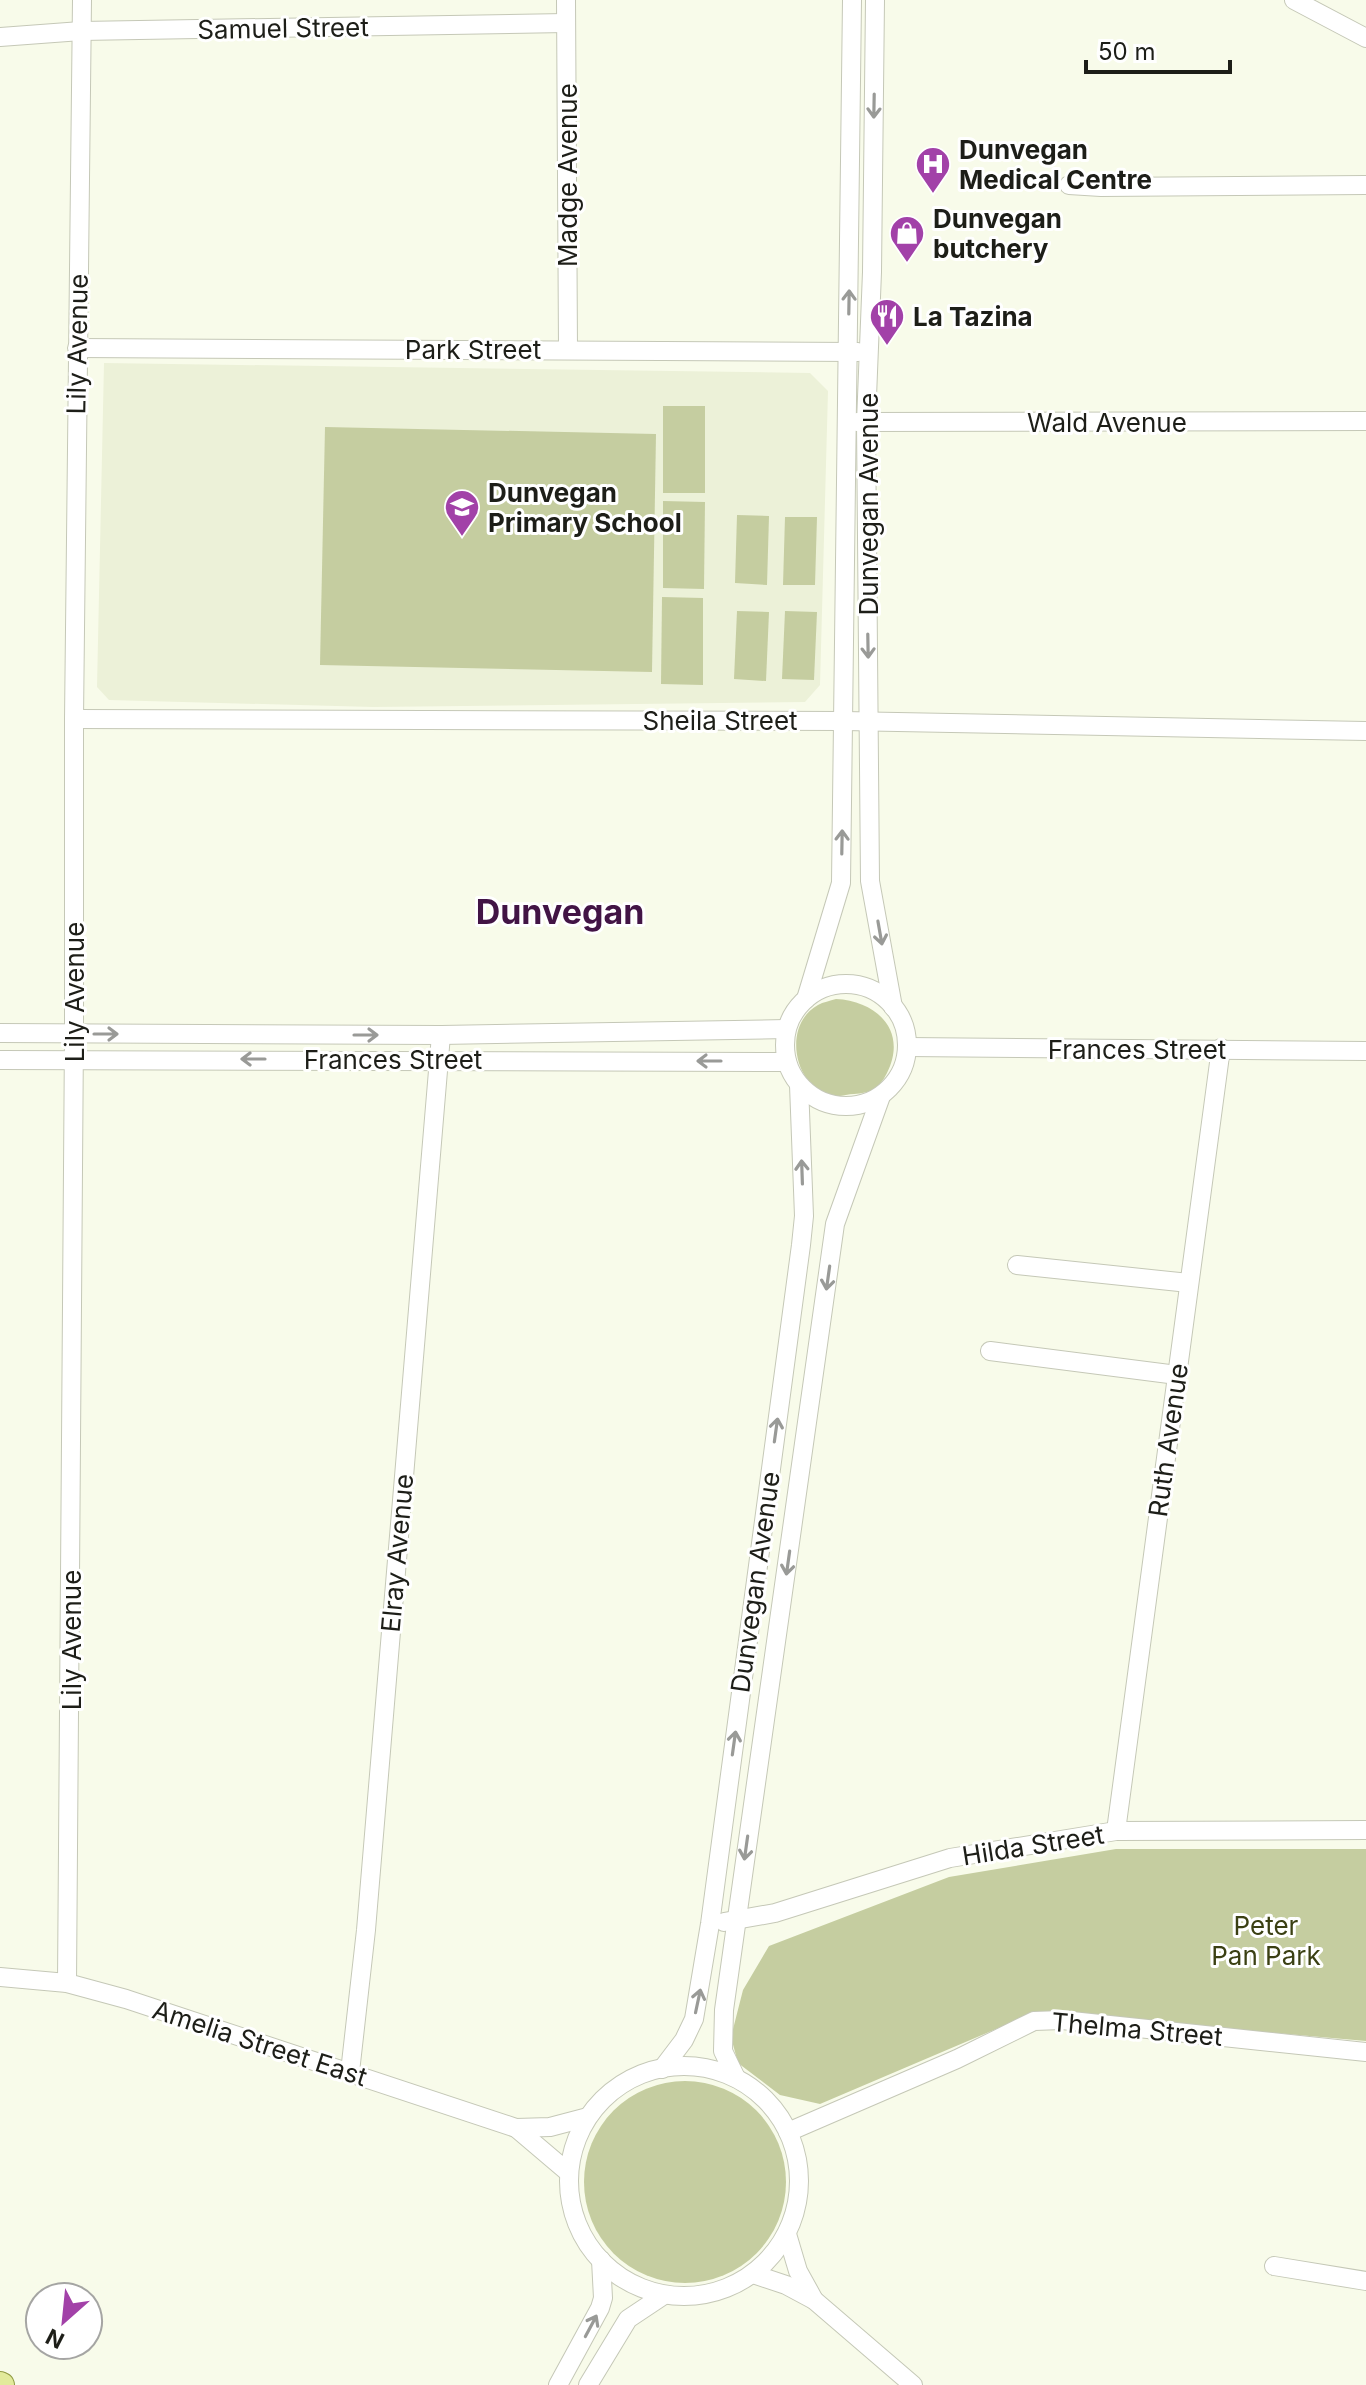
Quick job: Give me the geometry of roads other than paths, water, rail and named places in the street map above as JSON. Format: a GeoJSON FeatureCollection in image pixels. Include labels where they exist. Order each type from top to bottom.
{"type":"FeatureCollection","features":[{"type":"Feature","properties":{"kind":"street","name":"Lily Avenue"},"geometry":{"type":"LineString","coordinates":[[67,1983],[74,719],[82,0]]}},
{"type":"Feature","properties":{"kind":"street","name":"Madge Avenue"},"geometry":{"type":"LineString","coordinates":[[566,0],[568,349]]}},
{"type":"Feature","properties":{"kind":"street","name":"Dunvegan Avenue"},"geometry":{"type":"LineString","coordinates":[[852,0],[849,352],[857,422],[869,722],[870,881],[893,1007]]}},
{"type":"Feature","properties":{"kind":"street","name":"Dunvegan Avenue"},"geometry":{"type":"LineString","coordinates":[[806,999],[841,883],[844,721],[857,422],[870,354],[875,0]]}},
{"type":"Feature","properties":{"kind":"street"},"geometry":{"type":"LineString","coordinates":[[1294,0],[1366,38]]}},
{"type":"Feature","properties":{"kind":"street","name":"Samuel Street"},"geometry":{"type":"LineString","coordinates":[[0,37],[81,31],[566,23]]}},
{"type":"Feature","properties":{"kind":"street"},"geometry":{"type":"LineString","coordinates":[[852,48],[875,50]]}},
{"type":"Feature","properties":{"kind":"street"},"geometry":{"type":"LineString","coordinates":[[1069,185],[1366,185]]}},
{"type":"Feature","properties":{"kind":"street","name":"Park Street"},"geometry":{"type":"LineString","coordinates":[[77,348],[568,349],[870,354]]}},
{"type":"Feature","properties":{"kind":"street","name":"Wald Avenue"},"geometry":{"type":"LineString","coordinates":[[857,422],[1366,421]]}},
{"type":"Feature","properties":{"kind":"street","name":"Sheila Street"},"geometry":{"type":"LineString","coordinates":[[74,719],[844,721],[1366,731]]}},
{"type":"Feature","properties":{"kind":"street"},"geometry":{"type":"LineString","coordinates":[[841,883],[870,881]]}},
{"type":"Feature","properties":{"kind":"street"},"geometry":{"type":"LineString","coordinates":[[851,985],[879,994],[893,1007],[901,1019],[907,1047],[904,1066],[894,1083],[881,1096],[864,1104],[838,1105],[813,1097],[799,1085],[787,1062],[786,1029],[794,1012],[806,999],[823,988],[851,985]]}},
{"type":"Feature","properties":{"kind":"street","name":"Frances Street"},"geometry":{"type":"LineString","coordinates":[[0,1033],[441,1035],[786,1029]]}},
{"type":"Feature","properties":{"kind":"street","name":"Elray Avenue"},"geometry":{"type":"LineString","coordinates":[[350,2072],[366,1930],[441,1035]]}},
{"type":"Feature","properties":{"kind":"street","name":"Frances Street"},"geometry":{"type":"LineString","coordinates":[[907,1047],[1366,1051]]}},
{"type":"Feature","properties":{"kind":"street","name":"Ruth Avenue"},"geometry":{"type":"LineString","coordinates":[[1116,1831],[1221,1048]]}},
{"type":"Feature","properties":{"kind":"street","name":"Frances Street"},"geometry":{"type":"LineString","coordinates":[[0,1060],[787,1062]]}},
{"type":"Feature","properties":{"kind":"street","name":"Dunvegan Avenue"},"geometry":{"type":"LineString","coordinates":[[662,2069],[684,2040],[694,2019],[710,1924],[804,1216],[799,1085]]}},
{"type":"Feature","properties":{"kind":"street","name":"Dunvegan Avenue"},"geometry":{"type":"LineString","coordinates":[[736,2078],[722,2041],[736,1921],[835,1224],[881,1096]]}},
{"type":"Feature","properties":{"kind":"street"},"geometry":{"type":"LineString","coordinates":[[804,1216],[835,1224]]}},
{"type":"Feature","properties":{"kind":"street"},"geometry":{"type":"LineString","coordinates":[[1017,1265],[1189,1283]]}},
{"type":"Feature","properties":{"kind":"street"},"geometry":{"type":"LineString","coordinates":[[990,1351],[1177,1375]]}},
{"type":"Feature","properties":{"kind":"street"},"geometry":{"type":"LineString","coordinates":[[785,1357],[816,1362]]}},
{"type":"Feature","properties":{"kind":"street"},"geometry":{"type":"LineString","coordinates":[[765,1511],[795,1515]]}},
{"type":"Feature","properties":{"kind":"street"},"geometry":{"type":"LineString","coordinates":[[747,1649],[775,1653]]}},
{"type":"Feature","properties":{"kind":"street","name":"Hilda Street"},"geometry":{"type":"LineString","coordinates":[[710,1924],[775,1913],[950,1858],[1116,1831],[1366,1830]]}},
{"type":"Feature","properties":{"kind":"street","name":"Amelia Street East"},"geometry":{"type":"LineString","coordinates":[[0,1977],[67,1983],[140,2003],[516,2128],[550,2127],[588,2117]]}},
{"type":"Feature","properties":{"kind":"street","name":"Thelma Street"},"geometry":{"type":"LineString","coordinates":[[788,2132],[957,2059],[1034,2021],[1062,2020],[1366,2052]]}},
{"type":"Feature","properties":{"kind":"street"},"geometry":{"type":"LineString","coordinates":[[703,2068],[736,2078],[765,2100],[788,2132],[798,2162],[799,2195],[787,2234],[772,2256],[753,2274],[712,2293],[664,2295],[623,2279],[601,2260],[585,2240],[571,2207],[569,2173],[576,2139],[588,2117],[612,2090],[639,2075],[662,2069],[703,2068]]}},
{"type":"Feature","properties":{"kind":"street","name":"Amelia Street East"},"geometry":{"type":"LineString","coordinates":[[516,2128],[569,2173]]}},
{"type":"Feature","properties":{"kind":"street"},"geometry":{"type":"LineString","coordinates":[[787,2234],[798,2271],[814,2300]]}},
{"type":"Feature","properties":{"kind":"street"},"geometry":{"type":"LineString","coordinates":[[558,2385],[600,2308],[603,2298],[601,2260]]}},
{"type":"Feature","properties":{"kind":"street"},"geometry":{"type":"LineString","coordinates":[[1274,2266],[1366,2281]]}},
{"type":"Feature","properties":{"kind":"street"},"geometry":{"type":"LineString","coordinates":[[753,2274],[786,2285],[814,2300],[913,2385]]}},
{"type":"Feature","properties":{"kind":"street"},"geometry":{"type":"LineString","coordinates":[[588,2385],[628,2319],[664,2295]]}},
{"type":"Feature","properties":{"kind":"place","name":"Dunvegan Medical Centre"},"geometry":{"type":"Point","coordinates":[933,195]}},
{"type":"Feature","properties":{"kind":"place","name":"Dunvegan butchery"},"geometry":{"type":"Point","coordinates":[907,264]}},
{"type":"Feature","properties":{"kind":"place","name":"La Tazina"},"geometry":{"type":"Point","coordinates":[887,347]}},
{"type":"Feature","properties":{"kind":"place","name":"Dunvegan Primary School"},"geometry":{"type":"Point","coordinates":[462,538]}},
{"type":"Feature","properties":{"kind":"district","name":"Dunvegan"},"geometry":{"type":"Point","coordinates":[560,911]}},
{"type":"Feature","properties":{"kind":"park label","name":"Peter Pan Park"},"geometry":{"type":"Point","coordinates":[1266,1940]}}]}
